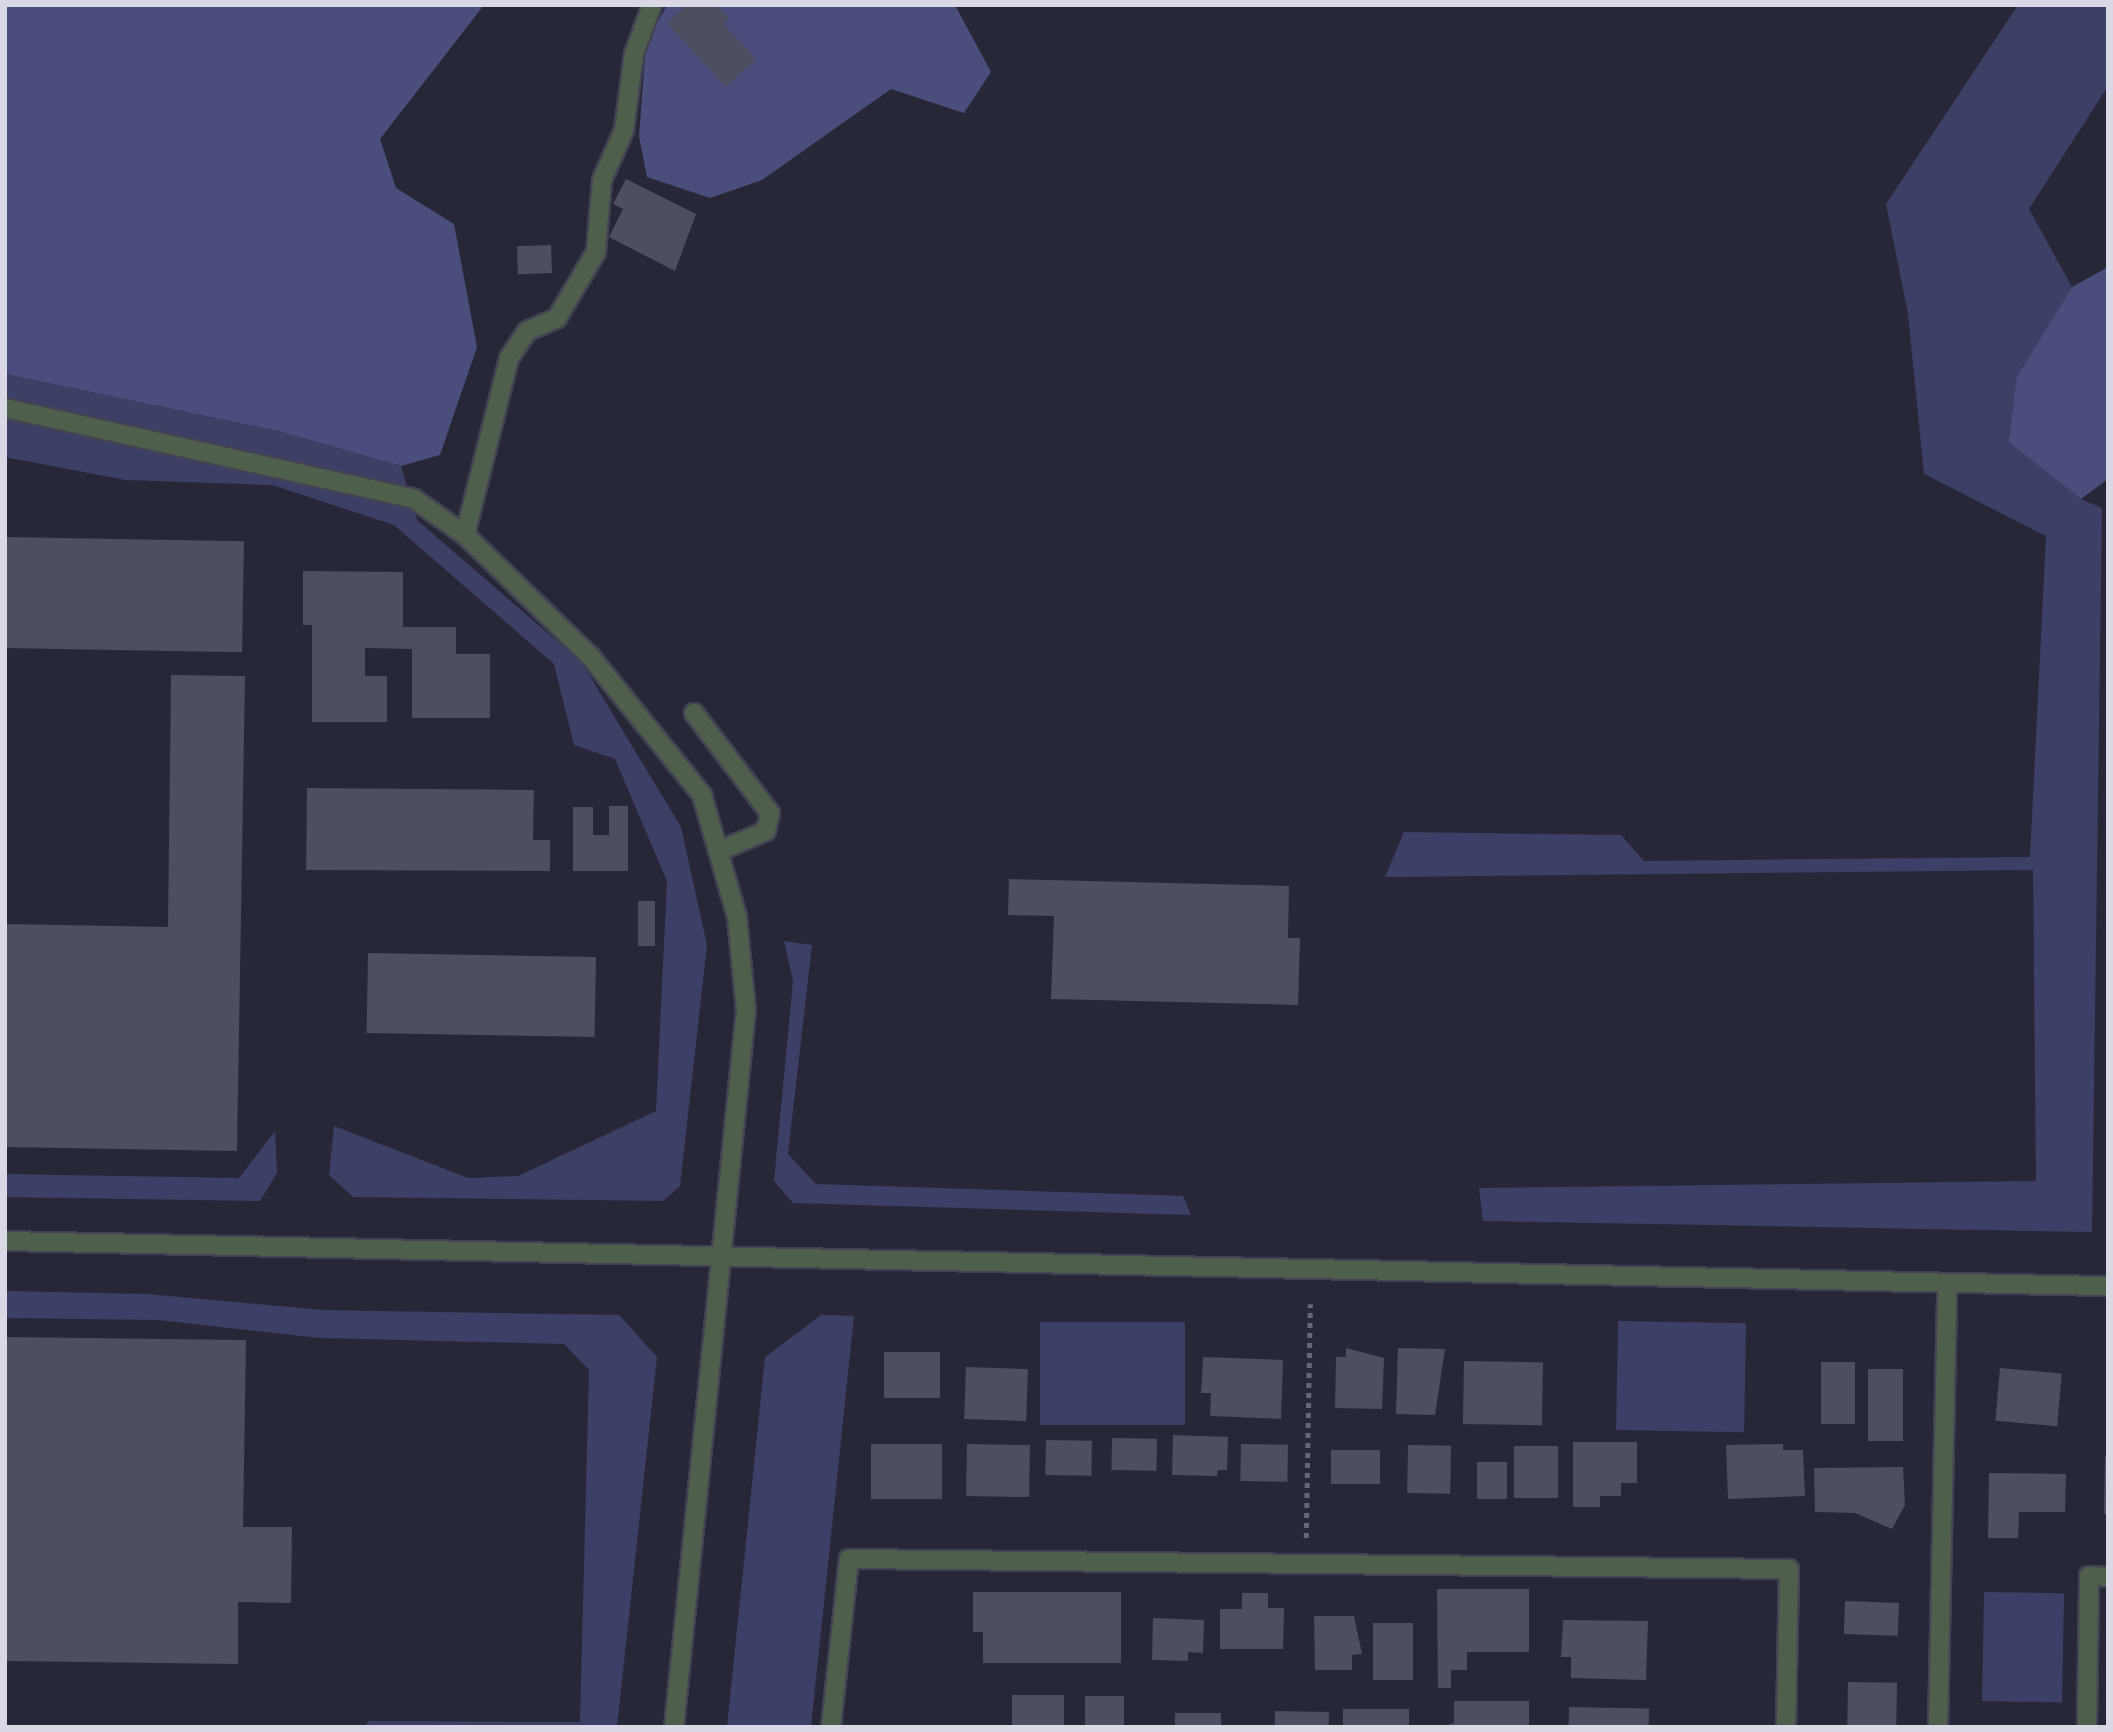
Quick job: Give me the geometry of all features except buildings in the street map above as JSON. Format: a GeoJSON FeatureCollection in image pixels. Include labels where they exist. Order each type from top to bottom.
{"type":"FeatureCollection","features":[{"type":"Feature","properties":{"kind":"street"},"geometry":{"type":"LineString","coordinates":[[465,536],[509,358],[527,331],[557,318],[596,252],[602,180],[624,130],[634,54],[652,5]]}},
{"type":"Feature","properties":{"kind":"street"},"geometry":{"type":"LineString","coordinates":[[5,408],[414,499],[465,536],[590,656],[646,721],[702,794],[737,917],[746,1010],[674,1727]]}},
{"type":"Feature","properties":{"kind":"street"},"geometry":{"type":"LineString","coordinates":[[694,713],[770,813],[766,831],[719,851]]}},
{"type":"Feature","properties":{"kind":"street"},"geometry":{"type":"LineString","coordinates":[[5,1241],[722,1254],[2108,1286]]}},
{"type":"Feature","properties":{"kind":"street"},"geometry":{"type":"LineString","coordinates":[[1938,1727],[1947,1284]]}},
{"type":"Feature","properties":{"kind":"street"},"geometry":{"type":"LineString","coordinates":[[831,1727],[849,1559],[1789,1569],[1786,1727]]}},
{"type":"Feature","properties":{"kind":"street"},"geometry":{"type":"LineString","coordinates":[[2087,1727],[2089,1576],[2108,1577]]}},
{"type":"Feature","properties":{"kind":"path"},"geometry":{"type":"LineString","coordinates":[[1306,1564],[1310,1304]]}},
{"type":"Feature","properties":{"kind":"shaded area"},"geometry":{"type":"Polygon","coordinates":[[[5,5],[484,5],[380,139],[396,188],[454,224],[477,347],[440,455],[401,466],[278,431],[5,374],[5,5]]]}},
{"type":"Feature","properties":{"kind":"shaded area"},"geometry":{"type":"Polygon","coordinates":[[[667,5],[955,5],[991,72],[964,113],[891,89],[762,180],[710,198],[647,177],[639,136],[646,43],[667,5]]]}},
{"type":"Feature","properties":{"kind":"shaded area"},"geometry":{"type":"Polygon","coordinates":[[[2018,5],[2108,5],[2108,86],[2029,209],[2072,287],[2017,376],[2081,499],[2102,508],[2092,1232],[1483,1221],[1479,1188],[2036,1181],[2033,870],[1385,877],[1404,832],[1621,835],[1644,861],[2030,857],[2046,536],[1924,474],[1908,314],[1886,204],[2018,5]]]}},
{"type":"Feature","properties":{"kind":"shaded area"},"geometry":{"type":"Polygon","coordinates":[[[2108,267],[2108,479],[2081,499],[2009,442],[2017,376],[2072,287],[2108,267]]]}},
{"type":"Feature","properties":{"kind":"shaded area"},"geometry":{"type":"Polygon","coordinates":[[[5,374],[278,431],[401,466],[417,520],[582,663],[681,827],[707,945],[680,1186],[663,1201],[353,1197],[329,1175],[334,1126],[468,1178],[518,1176],[656,1111],[667,881],[615,759],[574,745],[554,664],[394,525],[272,485],[125,480],[5,457],[5,374]]]}},
{"type":"Feature","properties":{"kind":"shaded area"},"geometry":{"type":"Polygon","coordinates":[[[784,941],[812,945],[788,1154],[816,1184],[1183,1196],[1191,1215],[793,1203],[774,1181],[793,981],[784,941]]]}},
{"type":"Feature","properties":{"kind":"shaded area"},"geometry":{"type":"Polygon","coordinates":[[[275,1131],[277,1173],[260,1201],[5,1197],[5,1174],[239,1178],[275,1131]]]}},
{"type":"Feature","properties":{"kind":"shaded area"},"geometry":{"type":"Polygon","coordinates":[[[5,1291],[147,1294],[323,1310],[619,1315],[657,1357],[617,1727],[365,1727],[368,1721],[580,1722],[589,1370],[564,1344],[320,1338],[158,1320],[5,1318],[5,1291]]]}},
{"type":"Feature","properties":{"kind":"shaded area"},"geometry":{"type":"Polygon","coordinates":[[[821,1315],[854,1316],[811,1727],[727,1727],[765,1357],[821,1315]]]}},
{"type":"Feature","properties":{"kind":"shaded area"},"geometry":{"type":"Polygon","coordinates":[[[1618,1321],[1746,1323],[1744,1432],[1616,1430],[1618,1321]]]}},
{"type":"Feature","properties":{"kind":"shaded area"},"geometry":{"type":"Polygon","coordinates":[[[1040,1322],[1185,1322],[1185,1425],[1040,1425],[1040,1322]]]}},
{"type":"Feature","properties":{"kind":"shaded area"},"geometry":{"type":"Polygon","coordinates":[[[1984,1592],[2064,1593],[2062,1702],[1982,1701],[1984,1592]]]}}]}
